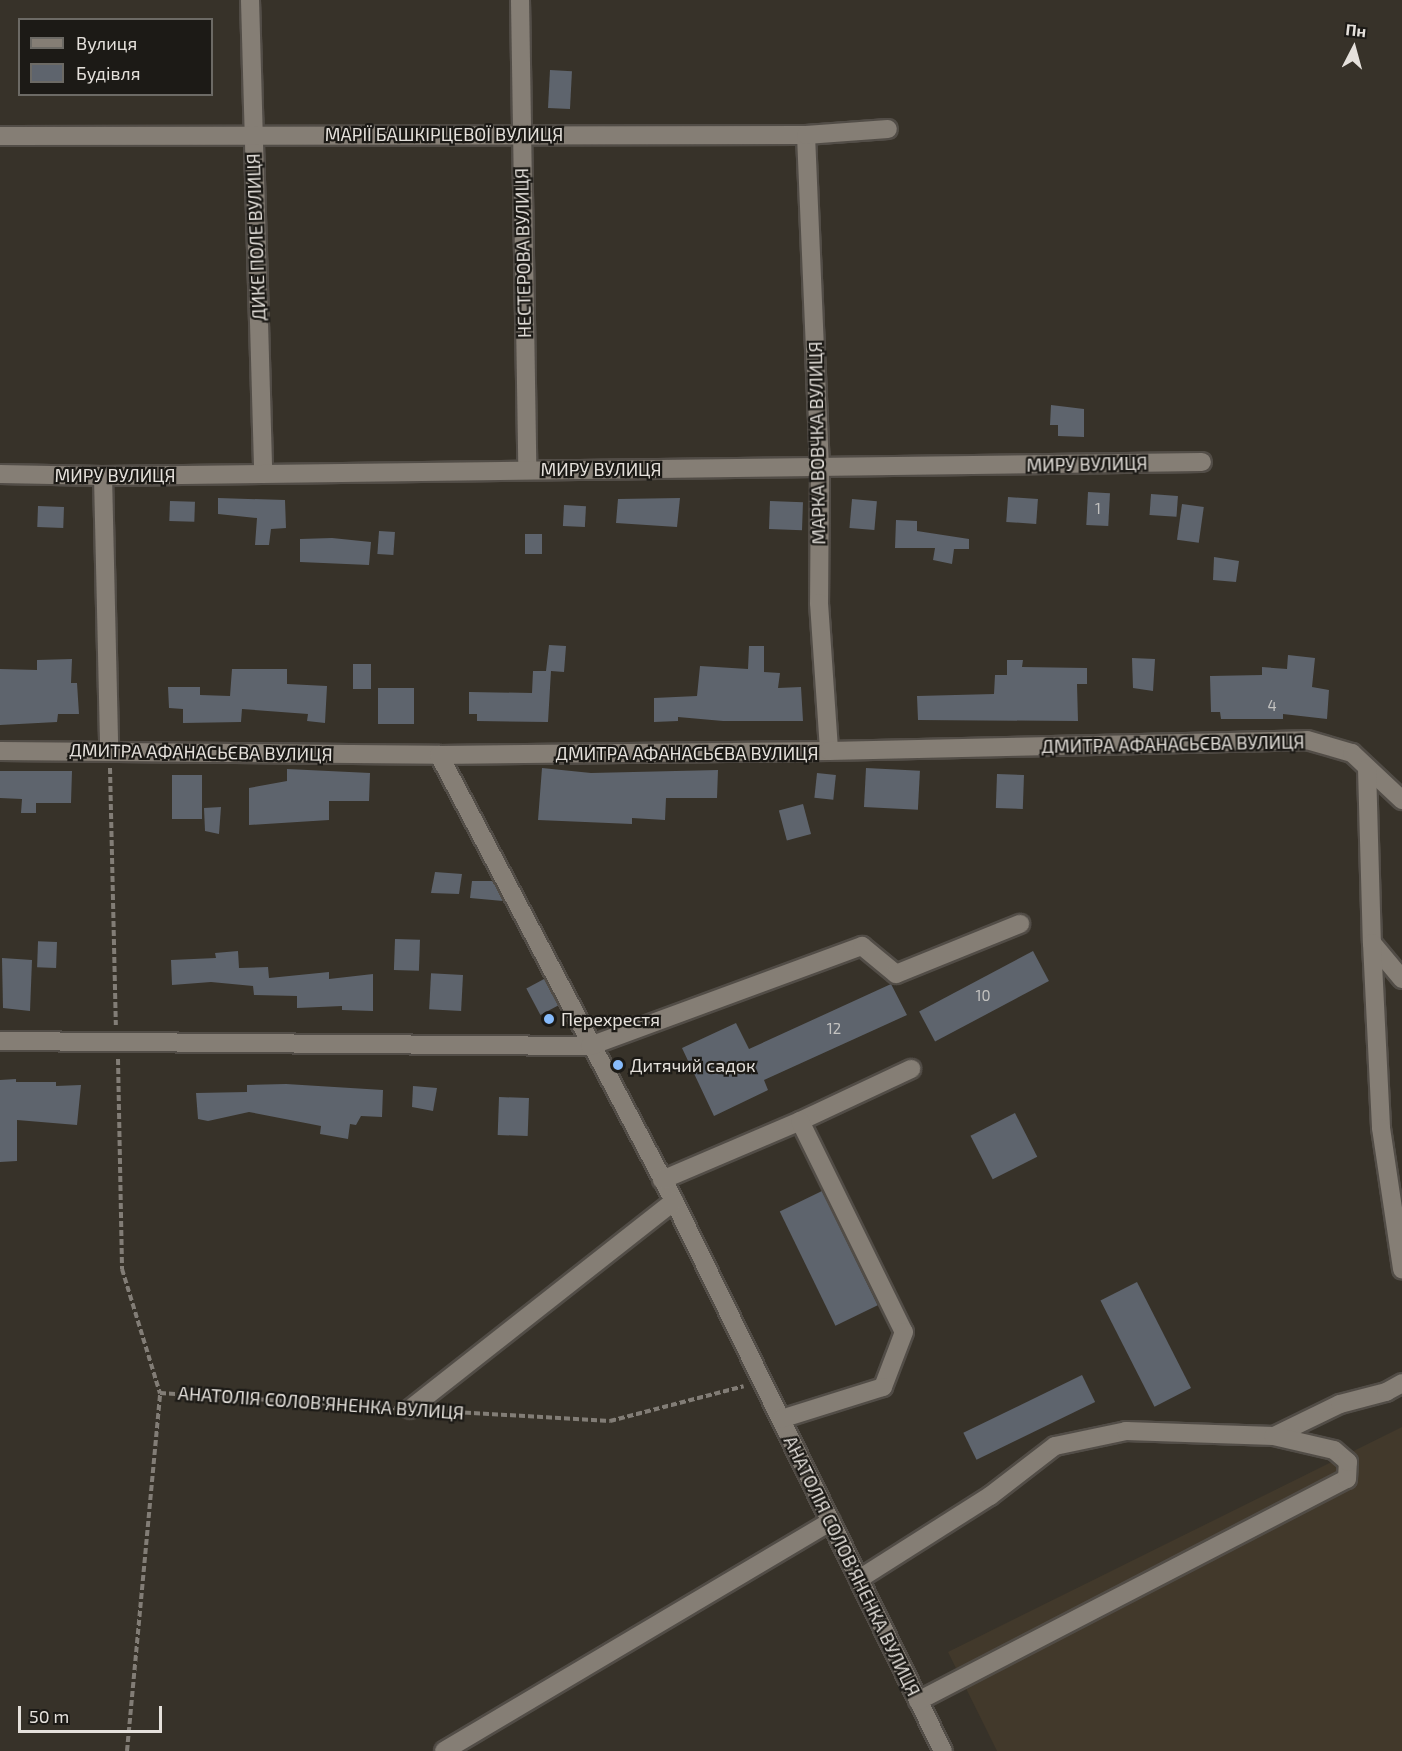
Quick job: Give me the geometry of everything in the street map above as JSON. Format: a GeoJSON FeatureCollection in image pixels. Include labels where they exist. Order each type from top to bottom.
{"type":"FeatureCollection","features":[{"type":"Feature","properties":{"kind":"street","name":"ДИКЕ ПОЛЕ ВУЛИЦЯ"},"geometry":{"type":"LineString","coordinates":[[250,0],[263,473]]}},
{"type":"Feature","properties":{"kind":"street","name":"НЕСТЕРОВА ВУЛИЦЯ"},"geometry":{"type":"LineString","coordinates":[[520,0],[526,470]]}},
{"type":"Feature","properties":{"kind":"street","name":"МАРІЇ БАШКІРЦЕВОЇ ВУЛИЦЯ"},"geometry":{"type":"LineString","coordinates":[[0,136],[806,135],[888,129]]}},
{"type":"Feature","properties":{"kind":"street","name":"МАРКА ВОВЧКА ВУЛИЦЯ"},"geometry":{"type":"LineString","coordinates":[[806,135],[820,468],[819,603],[829,751]]}},
{"type":"Feature","properties":{"kind":"street","name":"МИРУ ВУЛИЦЯ"},"geometry":{"type":"LineString","coordinates":[[0,474],[104,476],[1202,462]]}},
{"type":"Feature","properties":{"kind":"street"},"geometry":{"type":"LineString","coordinates":[[104,476],[109,750]]}},
{"type":"Feature","properties":{"kind":"street","name":"ДМИТРА АФАНАСЬЄВА ВУЛИЦЯ"},"geometry":{"type":"LineString","coordinates":[[0,751],[439,754],[829,751],[1307,740],[1352,753],[1402,800]]}},
{"type":"Feature","properties":{"kind":"street","name":"АНАТОЛІЯ СОЛОВ’ЯНЕНКА ВУЛИЦЯ"},"geometry":{"type":"LineString","coordinates":[[439,754],[590,1046],[674,1202],[943,1751]]}},
{"type":"Feature","properties":{"kind":"street"},"geometry":{"type":"LineString","coordinates":[[1367,768],[1372,943],[1382,1128],[1402,1269]]}},
{"type":"Feature","properties":{"kind":"street"},"geometry":{"type":"LineString","coordinates":[[0,1041],[590,1046],[862,946],[896,974],[1020,924]]}},
{"type":"Feature","properties":{"kind":"street"},"geometry":{"type":"LineString","coordinates":[[1372,943],[1402,979]]}},
{"type":"Feature","properties":{"kind":"street"},"geometry":{"type":"LineString","coordinates":[[662,1180],[800,1121],[911,1069]]}},
{"type":"Feature","properties":{"kind":"street"},"geometry":{"type":"LineString","coordinates":[[781,1419],[884,1387],[904,1332],[800,1121]]}},
{"type":"Feature","properties":{"kind":"street"},"geometry":{"type":"LineString","coordinates":[[410,1409],[674,1202]]}},
{"type":"Feature","properties":{"kind":"street"},"geometry":{"type":"LineString","coordinates":[[1274,1436],[1340,1404],[1386,1392],[1402,1383]]}},
{"type":"Feature","properties":{"kind":"street"},"geometry":{"type":"LineString","coordinates":[[859,1579],[990,1496],[1055,1446],[1126,1431],[1274,1436],[1334,1450],[1348,1462],[1347,1479],[918,1701]]}},
{"type":"Feature","properties":{"kind":"street"},"geometry":{"type":"LineString","coordinates":[[444,1751],[831,1521]]}},
{"type":"Feature","properties":{"kind":"path","name":"АНАТОЛІЯ СОЛОВ’ЯНЕНКА ВУЛИЦЯ"},"geometry":{"type":"LineString","coordinates":[[109,750],[122,1269],[160,1393],[610,1420],[762,1381]]}},
{"type":"Feature","properties":{"kind":"path"},"geometry":{"type":"LineString","coordinates":[[128,1751],[160,1393]]}},
{"type":"Feature","properties":{"kind":"shaded area"},"geometry":{"type":"Polygon","coordinates":[[[1402,1427],[1402,1751],[997,1751],[948,1652],[1402,1427]]]}},
{"type":"Feature","properties":{"kind":"building"},"geometry":{"type":"Polygon","coordinates":[[[550,70],[572,71],[570,109],[548,108],[550,70]]]}},
{"type":"Feature","properties":{"kind":"building"},"geometry":{"type":"Polygon","coordinates":[[[1051,405],[1084,409],[1084,437],[1058,436],[1058,425],[1050,425],[1051,405]]]}},
{"type":"Feature","properties":{"kind":"building"},"geometry":{"type":"Polygon","coordinates":[[[1088,492],[1110,493],[1108,526],[1086,525],[1088,492]]]}},
{"type":"Feature","properties":{"kind":"building"},"geometry":{"type":"Polygon","coordinates":[[[1151,494],[1178,496],[1176,517],[1150,515],[1151,494]]]}},
{"type":"Feature","properties":{"kind":"building"},"geometry":{"type":"Polygon","coordinates":[[[1008,497],[1038,499],[1036,524],[1006,522],[1008,497]]]}},
{"type":"Feature","properties":{"kind":"building"},"geometry":{"type":"Polygon","coordinates":[[[218,498],[285,500],[286,528],[271,529],[269,545],[255,545],[257,518],[218,514],[218,498]]]}},
{"type":"Feature","properties":{"kind":"building"},"geometry":{"type":"Polygon","coordinates":[[[680,498],[677,527],[616,523],[618,499],[680,498]]]}},
{"type":"Feature","properties":{"kind":"building"},"geometry":{"type":"Polygon","coordinates":[[[852,499],[877,501],[874,530],[849,528],[852,499]]]}},
{"type":"Feature","properties":{"kind":"building"},"geometry":{"type":"Polygon","coordinates":[[[170,501],[195,502],[194,522],[169,521],[170,501]]]}},
{"type":"Feature","properties":{"kind":"building"},"geometry":{"type":"Polygon","coordinates":[[[770,501],[803,502],[802,530],[769,529],[770,501]]]}},
{"type":"Feature","properties":{"kind":"building"},"geometry":{"type":"Polygon","coordinates":[[[1182,504],[1204,507],[1199,543],[1177,540],[1182,504]]]}},
{"type":"Feature","properties":{"kind":"building"},"geometry":{"type":"Polygon","coordinates":[[[564,505],[586,506],[585,527],[563,526],[564,505]]]}},
{"type":"Feature","properties":{"kind":"building"},"geometry":{"type":"Polygon","coordinates":[[[38,506],[64,507],[63,528],[37,527],[38,506]]]}},
{"type":"Feature","properties":{"kind":"building"},"geometry":{"type":"Polygon","coordinates":[[[896,520],[917,521],[917,531],[969,539],[969,549],[954,549],[952,564],[933,560],[935,548],[895,548],[896,520]]]}},
{"type":"Feature","properties":{"kind":"building"},"geometry":{"type":"Polygon","coordinates":[[[379,531],[395,532],[393,555],[377,554],[379,531]]]}},
{"type":"Feature","properties":{"kind":"building"},"geometry":{"type":"Polygon","coordinates":[[[525,534],[542,534],[542,554],[525,554],[525,534]]]}},
{"type":"Feature","properties":{"kind":"building"},"geometry":{"type":"Polygon","coordinates":[[[332,538],[371,542],[369,565],[300,562],[300,539],[332,538]]]}},
{"type":"Feature","properties":{"kind":"building"},"geometry":{"type":"Polygon","coordinates":[[[1214,557],[1239,561],[1236,582],[1213,580],[1214,557]]]}},
{"type":"Feature","properties":{"kind":"building"},"geometry":{"type":"Polygon","coordinates":[[[549,645],[566,646],[564,672],[551,671],[548,722],[477,721],[477,714],[469,714],[469,692],[532,693],[533,671],[546,671],[549,645]]]}},
{"type":"Feature","properties":{"kind":"building"},"geometry":{"type":"Polygon","coordinates":[[[749,646],[764,646],[764,672],[780,673],[778,688],[801,687],[803,721],[723,721],[678,717],[678,721],[654,722],[654,698],[697,696],[700,666],[748,669],[749,646]]]}},
{"type":"Feature","properties":{"kind":"building"},"geometry":{"type":"Polygon","coordinates":[[[1288,655],[1315,658],[1312,687],[1329,690],[1327,719],[1283,714],[1283,719],[1221,719],[1220,712],[1211,712],[1210,676],[1262,675],[1262,667],[1287,669],[1288,655]]]}},
{"type":"Feature","properties":{"kind":"building"},"geometry":{"type":"Polygon","coordinates":[[[1132,658],[1155,659],[1153,691],[1133,688],[1132,658]]]}},
{"type":"Feature","properties":{"kind":"building"},"geometry":{"type":"Polygon","coordinates":[[[72,659],[71,683],[77,683],[79,714],[58,714],[57,722],[0,725],[0,669],[37,670],[37,660],[72,659]]]}},
{"type":"Feature","properties":{"kind":"building"},"geometry":{"type":"Polygon","coordinates":[[[1007,660],[1023,660],[1022,667],[1087,668],[1087,684],[1077,684],[1078,721],[918,720],[917,696],[994,694],[995,675],[1007,675],[1007,660]]]}},
{"type":"Feature","properties":{"kind":"building"},"geometry":{"type":"Polygon","coordinates":[[[353,664],[371,664],[371,689],[353,689],[353,664]]]}},
{"type":"Feature","properties":{"kind":"building"},"geometry":{"type":"Polygon","coordinates":[[[232,669],[287,669],[287,684],[327,686],[325,723],[307,721],[308,714],[242,709],[241,722],[183,723],[183,709],[169,708],[168,687],[200,687],[200,695],[230,696],[232,669]]]}},
{"type":"Feature","properties":{"kind":"building"},"geometry":{"type":"Polygon","coordinates":[[[378,688],[414,688],[414,724],[378,724],[378,688]]]}},
{"type":"Feature","properties":{"kind":"building"},"geometry":{"type":"Polygon","coordinates":[[[542,768],[591,773],[718,770],[717,798],[666,798],[665,820],[632,818],[632,824],[538,820],[542,768]]]}},
{"type":"Feature","properties":{"kind":"building"},"geometry":{"type":"Polygon","coordinates":[[[866,768],[920,771],[918,810],[864,807],[866,768]]]}},
{"type":"Feature","properties":{"kind":"building"},"geometry":{"type":"Polygon","coordinates":[[[287,769],[370,773],[369,801],[329,801],[329,820],[249,825],[249,788],[287,781],[287,769]]]}},
{"type":"Feature","properties":{"kind":"building"},"geometry":{"type":"Polygon","coordinates":[[[0,771],[72,771],[71,803],[36,803],[36,813],[21,813],[22,799],[0,798],[0,771]]]}},
{"type":"Feature","properties":{"kind":"building"},"geometry":{"type":"Polygon","coordinates":[[[817,773],[836,775],[833,800],[814,798],[817,773]]]}},
{"type":"Feature","properties":{"kind":"building"},"geometry":{"type":"Polygon","coordinates":[[[997,774],[1024,775],[1023,809],[996,808],[997,774]]]}},
{"type":"Feature","properties":{"kind":"building"},"geometry":{"type":"Polygon","coordinates":[[[172,775],[202,775],[202,819],[172,819],[172,775]]]}},
{"type":"Feature","properties":{"kind":"building"},"geometry":{"type":"Polygon","coordinates":[[[803,804],[811,834],[787,840],[779,810],[803,804]]]}},
{"type":"Feature","properties":{"kind":"building"},"geometry":{"type":"Polygon","coordinates":[[[221,807],[219,834],[205,831],[204,808],[221,807]]]}},
{"type":"Feature","properties":{"kind":"building"},"geometry":{"type":"Polygon","coordinates":[[[435,872],[462,874],[459,894],[431,893],[435,872]]]}},
{"type":"Feature","properties":{"kind":"building"},"geometry":{"type":"Polygon","coordinates":[[[472,881],[493,881],[503,901],[470,898],[472,881]]]}},
{"type":"Feature","properties":{"kind":"building"},"geometry":{"type":"Polygon","coordinates":[[[395,939],[420,940],[419,971],[394,970],[395,939]]]}},
{"type":"Feature","properties":{"kind":"building"},"geometry":{"type":"Polygon","coordinates":[[[38,941],[57,942],[56,968],[37,967],[38,941]]]}},
{"type":"Feature","properties":{"kind":"building"},"geometry":{"type":"Polygon","coordinates":[[[238,951],[239,968],[268,967],[269,978],[329,972],[329,979],[373,974],[373,1011],[342,1010],[342,1006],[297,1008],[297,996],[254,995],[253,986],[211,982],[172,985],[171,960],[216,958],[215,953],[238,951]]]}},
{"type":"Feature","properties":{"kind":"building"},"geometry":{"type":"Polygon","coordinates":[[[1033,951],[1049,981],[935,1042],[919,1012],[1033,951]]]}},
{"type":"Feature","properties":{"kind":"building"},"geometry":{"type":"Polygon","coordinates":[[[2,958],[32,960],[30,1011],[3,1008],[2,958]]]}},
{"type":"Feature","properties":{"kind":"building"},"geometry":{"type":"Polygon","coordinates":[[[431,973],[463,975],[461,1011],[429,1009],[431,973]]]}},
{"type":"Feature","properties":{"kind":"building"},"geometry":{"type":"Polygon","coordinates":[[[544,979],[558,1005],[540,1015],[526,988],[544,979]]]}},
{"type":"Feature","properties":{"kind":"building"},"geometry":{"type":"Polygon","coordinates":[[[891,984],[907,1015],[764,1080],[768,1090],[714,1116],[682,1048],[736,1023],[749,1049],[891,984]]]}},
{"type":"Feature","properties":{"kind":"building"},"geometry":{"type":"Polygon","coordinates":[[[16,1079],[16,1082],[56,1082],[56,1086],[81,1085],[77,1125],[17,1120],[17,1161],[0,1162],[0,1080],[16,1079]]]}},
{"type":"Feature","properties":{"kind":"building"},"geometry":{"type":"Polygon","coordinates":[[[286,1084],[383,1090],[382,1117],[361,1116],[356,1125],[350,1124],[348,1139],[320,1134],[321,1126],[249,1112],[208,1121],[198,1119],[196,1093],[247,1092],[247,1085],[286,1084]]]}},
{"type":"Feature","properties":{"kind":"building"},"geometry":{"type":"Polygon","coordinates":[[[413,1086],[437,1088],[433,1111],[412,1107],[413,1086]]]}},
{"type":"Feature","properties":{"kind":"building"},"geometry":{"type":"Polygon","coordinates":[[[499,1097],[529,1098],[528,1136],[498,1135],[499,1097]]]}},
{"type":"Feature","properties":{"kind":"building"},"geometry":{"type":"Polygon","coordinates":[[[1015,1113],[1037,1157],[993,1179],[970,1136],[1015,1113]]]}},
{"type":"Feature","properties":{"kind":"building"},"geometry":{"type":"Polygon","coordinates":[[[822,1191],[878,1305],[835,1326],[780,1212],[822,1191]]]}},
{"type":"Feature","properties":{"kind":"building"},"geometry":{"type":"Polygon","coordinates":[[[1137,1282],[1191,1388],[1154,1407],[1100,1301],[1137,1282]]]}},
{"type":"Feature","properties":{"kind":"building"},"geometry":{"type":"Polygon","coordinates":[[[1082,1375],[1095,1402],[977,1460],[963,1433],[1082,1375]]]}},
{"type":"Feature","properties":{"kind":"place","name":"Перехрестя"},"geometry":{"type":"Point","coordinates":[549,1019]}},
{"type":"Feature","properties":{"kind":"place","name":"Дитячий садок"},"geometry":{"type":"Point","coordinates":[618,1065]}}]}
